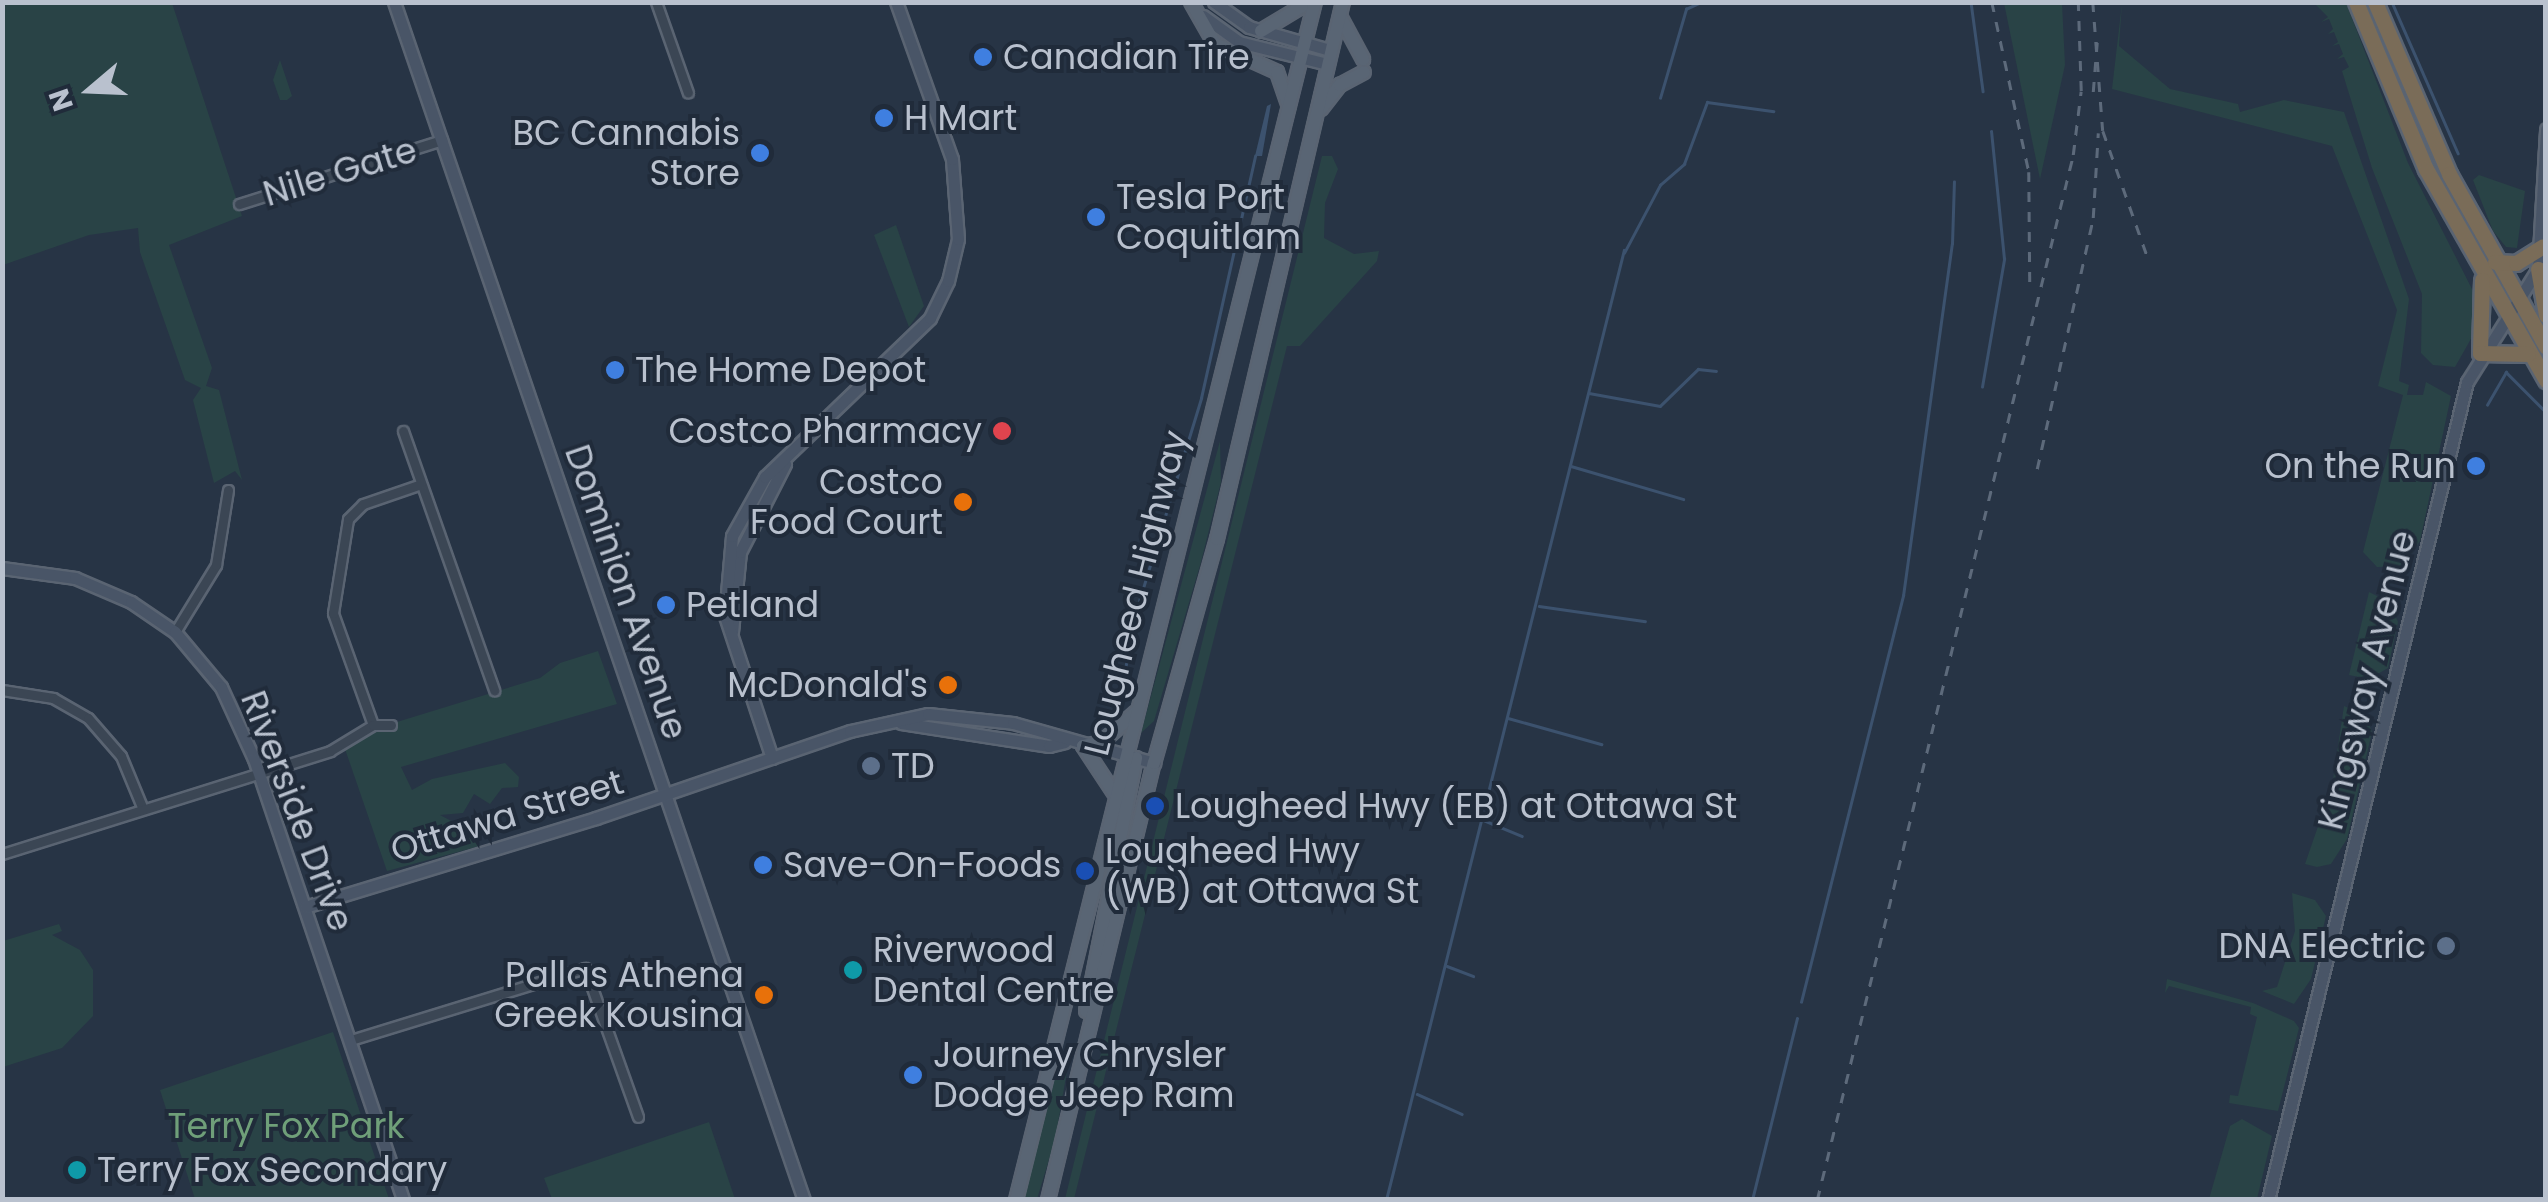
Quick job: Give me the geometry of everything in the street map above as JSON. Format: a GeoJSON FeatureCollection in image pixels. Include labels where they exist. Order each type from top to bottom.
{"type":"FeatureCollection","features":[{"type":"Feature","properties":{"kind":"highway"},"geometry":{"type":"LineString","coordinates":[[2356,2],[2426,170],[2507,320],[2546,380]]}},
{"type":"Feature","properties":{"kind":"highway"},"geometry":{"type":"LineString","coordinates":[[2375,2],[2434,144],[2519,306],[2546,347]]}},
{"type":"Feature","properties":{"kind":"highway"},"geometry":{"type":"LineString","coordinates":[[2495,262],[2516,263],[2542,247]]}},
{"type":"Feature","properties":{"kind":"highway"},"geometry":{"type":"LineString","coordinates":[[2538,269],[2546,315]]}},
{"type":"Feature","properties":{"kind":"highway"},"geometry":{"type":"LineString","coordinates":[[2482,276],[2480,353],[2528,354]]}},
{"type":"Feature","properties":{"kind":"main road"},"geometry":{"type":"LineString","coordinates":[[1193,2],[1215,44],[1277,72],[1289,108]]}},
{"type":"Feature","properties":{"kind":"main road"},"geometry":{"type":"LineString","coordinates":[[1261,31],[1312,2]]}},
{"type":"Feature","properties":{"kind":"main road","name":"Lougheed Highway"},"geometry":{"type":"LineString","coordinates":[[1016,1200],[1115,797],[1131,757],[1137,710],[1306,42],[1312,2]]}},
{"type":"Feature","properties":{"kind":"main road"},"geometry":{"type":"LineString","coordinates":[[1313,124],[1331,93],[1364,66],[1341,8]]}},
{"type":"Feature","properties":{"kind":"main road","name":"Lougheed Highway"},"geometry":{"type":"LineString","coordinates":[[1048,1200],[1154,762],[1216,539],[1341,8]]}},
{"type":"Feature","properties":{"kind":"main road"},"geometry":{"type":"LineString","coordinates":[[1115,797],[1108,775],[1083,746],[1102,742],[1137,710]]}},
{"type":"Feature","properties":{"kind":"main road"},"geometry":{"type":"LineString","coordinates":[[1082,1057],[1131,757]]}},
{"type":"Feature","properties":{"kind":"street","name":"Dominion Avenue"},"geometry":{"type":"LineString","coordinates":[[394,2],[804,1200]]}},
{"type":"Feature","properties":{"kind":"street"},"geometry":{"type":"LineString","coordinates":[[656,2],[688,94]]}},
{"type":"Feature","properties":{"kind":"street"},"geometry":{"type":"LineString","coordinates":[[772,758],[732,634],[724,580],[742,529],[761,482],[785,464],[913,340],[941,297],[954,261],[959,216],[952,158],[896,2]]}},
{"type":"Feature","properties":{"kind":"street"},"geometry":{"type":"LineString","coordinates":[[1193,2],[1210,23],[1239,42],[1302,58],[1328,57]]}},
{"type":"Feature","properties":{"kind":"street"},"geometry":{"type":"LineString","coordinates":[[1214,2],[1235,22],[1306,42],[1328,57]]}},
{"type":"Feature","properties":{"kind":"street","name":"Kingsway Avenue"},"geometry":{"type":"LineString","coordinates":[[2268,1200],[2467,382],[2480,353],[2519,306],[2538,269],[2546,129]]}},
{"type":"Feature","properties":{"kind":"street","name":"Nile Gate"},"geometry":{"type":"LineString","coordinates":[[239,204],[442,140]]}},
{"type":"Feature","properties":{"kind":"street"},"geometry":{"type":"LineString","coordinates":[[403,431],[494,690]]}},
{"type":"Feature","properties":{"kind":"street"},"geometry":{"type":"LineString","coordinates":[[732,634],[734,580],[742,529],[785,464]]}},
{"type":"Feature","properties":{"kind":"street"},"geometry":{"type":"LineString","coordinates":[[373,724],[334,619],[348,519],[362,504],[421,484]]}},
{"type":"Feature","properties":{"kind":"street"},"geometry":{"type":"LineString","coordinates":[[175,632],[216,565],[228,490]]}},
{"type":"Feature","properties":{"kind":"street","name":"Riverside Drive"},"geometry":{"type":"LineString","coordinates":[[2,568],[87,582],[175,632],[230,701],[259,774],[403,1200]]}},
{"type":"Feature","properties":{"kind":"street"},"geometry":{"type":"LineString","coordinates":[[2,690],[53,698],[88,718],[121,756],[143,810]]}},
{"type":"Feature","properties":{"kind":"street","name":"Ottawa Street"},"geometry":{"type":"LineString","coordinates":[[305,907],[772,758],[897,723],[1049,746],[1065,742],[1154,762]]}},
{"type":"Feature","properties":{"kind":"street"},"geometry":{"type":"LineString","coordinates":[[2,854],[330,750],[373,724],[391,725]]}},
{"type":"Feature","properties":{"kind":"street"},"geometry":{"type":"LineString","coordinates":[[351,1040],[588,970],[638,1117]]}},
{"type":"Feature","properties":{"kind":"green space"},"geometry":{"type":"Polygon","coordinates":[[[2,3],[172,3],[242,216],[169,245],[212,368],[206,386],[219,390],[242,480],[235,471],[214,483],[193,400],[201,388],[185,380],[140,252],[138,228],[89,235],[3,265],[2,3]]]}},
{"type":"Feature","properties":{"kind":"green space"},"geometry":{"type":"Polygon","coordinates":[[[2004,3],[2062,3],[2065,65],[2040,179],[2004,3]]]}},
{"type":"Feature","properties":{"kind":"green space"},"geometry":{"type":"Polygon","coordinates":[[[2122,3],[2119,46],[2170,89],[2238,104],[2240,112],[2284,100],[2344,112],[2409,299],[2399,381],[2409,385],[2407,395],[2423,395],[2426,382],[2451,396],[2420,541],[2403,566],[2377,567],[2363,552],[2403,395],[2378,386],[2397,310],[2332,146],[2112,89],[2122,3]]]}},
{"type":"Feature","properties":{"kind":"green space"},"geometry":{"type":"Polygon","coordinates":[[[2314,3],[2346,3],[2408,163],[2474,293],[2476,330],[2455,367],[2433,365],[2421,353],[2422,294],[2372,168],[2342,71],[2349,67],[2344,57],[2337,59],[2343,54],[2339,44],[2332,46],[2338,42],[2334,32],[2328,34],[2333,29],[2329,19],[2321,22],[2328,17],[2314,3]]]}},
{"type":"Feature","properties":{"kind":"green space"},"geometry":{"type":"Polygon","coordinates":[[[280,60],[292,96],[287,100],[280,100],[273,80],[280,60]]]}},
{"type":"Feature","properties":{"kind":"green space"},"geometry":{"type":"Polygon","coordinates":[[[1322,156],[1332,156],[1338,169],[1325,203],[1324,238],[1354,254],[1379,251],[1377,261],[1300,346],[1287,346],[1074,1199],[1065,1199],[1322,156]]]}},
{"type":"Feature","properties":{"kind":"green space"},"geometry":{"type":"Polygon","coordinates":[[[2479,175],[2525,191],[2517,248],[2506,247],[2493,231],[2473,180],[2479,175]]]}},
{"type":"Feature","properties":{"kind":"green space"},"geometry":{"type":"Polygon","coordinates":[[[896,225],[924,306],[909,327],[874,235],[896,225]]]}},
{"type":"Feature","properties":{"kind":"green space"},"geometry":{"type":"Polygon","coordinates":[[[1220,441],[1221,482],[1201,562],[1154,721],[1141,733],[1220,441]]]}},
{"type":"Feature","properties":{"kind":"green space"},"geometry":{"type":"Polygon","coordinates":[[[2369,592],[2389,602],[2398,622],[2388,668],[2369,679],[2349,675],[2369,592]]]}},
{"type":"Feature","properties":{"kind":"green space"},"geometry":{"type":"Polygon","coordinates":[[[598,651],[617,704],[401,767],[412,790],[432,779],[505,763],[519,777],[518,787],[502,788],[490,804],[474,794],[463,813],[440,815],[474,833],[480,846],[387,871],[344,746],[376,729],[388,731],[397,722],[540,678],[560,663],[598,651]]]}},
{"type":"Feature","properties":{"kind":"green space"},"geometry":{"type":"Polygon","coordinates":[[[2344,706],[2366,715],[2372,732],[2347,839],[2331,864],[2317,867],[2305,864],[2332,786],[2344,706]]]}},
{"type":"Feature","properties":{"kind":"green space"},"geometry":{"type":"Polygon","coordinates":[[[2292,893],[2315,900],[2326,916],[2311,979],[2294,1004],[2262,991],[2277,987],[2295,931],[2292,893]]]}},
{"type":"Feature","properties":{"kind":"green space"},"geometry":{"type":"Polygon","coordinates":[[[59,924],[62,931],[52,935],[80,950],[93,970],[93,1016],[62,1048],[3,1067],[3,941],[59,924]]]}},
{"type":"Feature","properties":{"kind":"green space"},"geometry":{"type":"Polygon","coordinates":[[[2167,979],[2253,1003],[2294,1021],[2299,1028],[2278,1111],[2229,1103],[2230,1095],[2238,1096],[2257,1017],[2250,1014],[2251,1007],[2169,986],[2165,993],[2167,979]]]}},
{"type":"Feature","properties":{"kind":"green space","name":"Terry Fox Park"},"geometry":{"type":"Polygon","coordinates":[[[333,1032],[389,1199],[195,1199],[160,1090],[333,1032]]]}},
{"type":"Feature","properties":{"kind":"green space"},"geometry":{"type":"Polygon","coordinates":[[[1055,1068],[1067,1071],[1055,1140],[1037,1199],[1023,1200],[1055,1068]]]}},
{"type":"Feature","properties":{"kind":"green space"},"geometry":{"type":"Polygon","coordinates":[[[2242,1119],[2272,1136],[2257,1199],[2209,1199],[2230,1126],[2242,1119]]]}},
{"type":"Feature","properties":{"kind":"green space"},"geometry":{"type":"Polygon","coordinates":[[[709,1122],[735,1199],[552,1199],[544,1178],[709,1122]]]}},
{"type":"Feature","properties":{"kind":"water"},"geometry":{"type":"Polygon","coordinates":[[[1271,104],[1262,156],[1255,156],[1267,106],[1271,104]]]}},
{"type":"Feature","properties":{"kind":"waterway"},"geometry":{"type":"LineString","coordinates":[[1660,98],[1686,9],[1701,2]]}},
{"type":"Feature","properties":{"kind":"waterway"},"geometry":{"type":"LineString","coordinates":[[1971,2],[1983,91]]}},
{"type":"Feature","properties":{"kind":"waterway"},"geometry":{"type":"LineString","coordinates":[[2392,2],[2458,153]]}},
{"type":"Feature","properties":{"kind":"waterway"},"geometry":{"type":"LineString","coordinates":[[1624,253],[1660,185],[1684,164],[1707,102],[1773,111]]}},
{"type":"Feature","properties":{"kind":"waterway"},"geometry":{"type":"LineString","coordinates":[[1982,387],[2004,259],[1991,132]]}},
{"type":"Feature","properties":{"kind":"waterway"},"geometry":{"type":"LineString","coordinates":[[1118,702],[1140,598],[1201,398],[1255,156]]}},
{"type":"Feature","properties":{"kind":"waterway"},"geometry":{"type":"LineString","coordinates":[[1801,1002],[1903,596],[1952,244],[1954,182]]}},
{"type":"Feature","properties":{"kind":"waterway"},"geometry":{"type":"LineString","coordinates":[[1386,1200],[1624,250]]}},
{"type":"Feature","properties":{"kind":"waterway"},"geometry":{"type":"LineString","coordinates":[[1589,393],[1660,406],[1698,369],[1716,371]]}},
{"type":"Feature","properties":{"kind":"waterway"},"geometry":{"type":"LineString","coordinates":[[2487,405],[2506,372],[2546,412]]}},
{"type":"Feature","properties":{"kind":"waterway"},"geometry":{"type":"LineString","coordinates":[[1571,466],[1683,499]]}},
{"type":"Feature","properties":{"kind":"waterway"},"geometry":{"type":"LineString","coordinates":[[1539,606],[1645,621]]}},
{"type":"Feature","properties":{"kind":"waterway"},"geometry":{"type":"LineString","coordinates":[[1508,718],[1601,744]]}},
{"type":"Feature","properties":{"kind":"waterway"},"geometry":{"type":"LineString","coordinates":[[1483,820],[1522,836]]}},
{"type":"Feature","properties":{"kind":"waterway"},"geometry":{"type":"LineString","coordinates":[[1447,966],[1473,976]]}},
{"type":"Feature","properties":{"kind":"waterway"},"geometry":{"type":"LineString","coordinates":[[1752,1200],[1797,1018]]}},
{"type":"Feature","properties":{"kind":"waterway"},"geometry":{"type":"LineString","coordinates":[[1417,1094],[1462,1114]]}},
{"type":"Feature","properties":{"kind":"railway"},"geometry":{"type":"LineString","coordinates":[[1992,2],[2029,172],[2030,288]]}},
{"type":"Feature","properties":{"kind":"railway"},"geometry":{"type":"LineString","coordinates":[[1817,1200],[2073,155],[2081,91],[2078,2]]}},
{"type":"Feature","properties":{"kind":"railway"},"geometry":{"type":"LineString","coordinates":[[2093,2],[2103,131],[2147,255]]}},
{"type":"Feature","properties":{"kind":"railway"},"geometry":{"type":"LineString","coordinates":[[2093,92],[2097,42]]}},
{"type":"Feature","properties":{"kind":"railway"},"geometry":{"type":"LineString","coordinates":[[2037,469],[2093,218],[2098,133]]}},
{"type":"Feature","properties":{"kind":"place","name":"Canadian Tire"},"geometry":{"type":"Point","coordinates":[983,57]}},
{"type":"Feature","properties":{"kind":"place","name":"H Mart"},"geometry":{"type":"Point","coordinates":[884,118]}},
{"type":"Feature","properties":{"kind":"place","name":"BC Cannabis Store"},"geometry":{"type":"Point","coordinates":[760,153]}},
{"type":"Feature","properties":{"kind":"place","name":"Tesla Port Coquitlam"},"geometry":{"type":"Point","coordinates":[1096,217]}},
{"type":"Feature","properties":{"kind":"place","name":"The Home Depot"},"geometry":{"type":"Point","coordinates":[615,370]}},
{"type":"Feature","properties":{"kind":"place","name":"Costco Pharmacy"},"geometry":{"type":"Point","coordinates":[1002,431]}},
{"type":"Feature","properties":{"kind":"place","name":"On the Run"},"geometry":{"type":"Point","coordinates":[2476,466]}},
{"type":"Feature","properties":{"kind":"place","name":"Costco Food Court"},"geometry":{"type":"Point","coordinates":[963,502]}},
{"type":"Feature","properties":{"kind":"place","name":"Petland"},"geometry":{"type":"Point","coordinates":[666,605]}},
{"type":"Feature","properties":{"kind":"place","name":"McDonald's"},"geometry":{"type":"Point","coordinates":[948,685]}},
{"type":"Feature","properties":{"kind":"place","name":"TD"},"geometry":{"type":"Point","coordinates":[871,766]}},
{"type":"Feature","properties":{"kind":"place","name":"Lougheed Hwy (EB) at Ottawa St"},"geometry":{"type":"Point","coordinates":[1155,806]}},
{"type":"Feature","properties":{"kind":"place","name":"Save-On-Foods"},"geometry":{"type":"Point","coordinates":[763,865]}},
{"type":"Feature","properties":{"kind":"place","name":"Lougheed Hwy (WB) at Ottawa St"},"geometry":{"type":"Point","coordinates":[1085,871]}},
{"type":"Feature","properties":{"kind":"place","name":"DNA Electric"},"geometry":{"type":"Point","coordinates":[2446,946]}},
{"type":"Feature","properties":{"kind":"place","name":"Riverwood Dental Centre"},"geometry":{"type":"Point","coordinates":[853,970]}},
{"type":"Feature","properties":{"kind":"place","name":"Pallas Athena Greek Kousina"},"geometry":{"type":"Point","coordinates":[764,995]}},
{"type":"Feature","properties":{"kind":"place","name":"Journey Chrysler Dodge Jeep Ram"},"geometry":{"type":"Point","coordinates":[913,1075]}},
{"type":"Feature","properties":{"kind":"place","name":"Terry Fox Secondary"},"geometry":{"type":"Point","coordinates":[77,1170]}}]}
